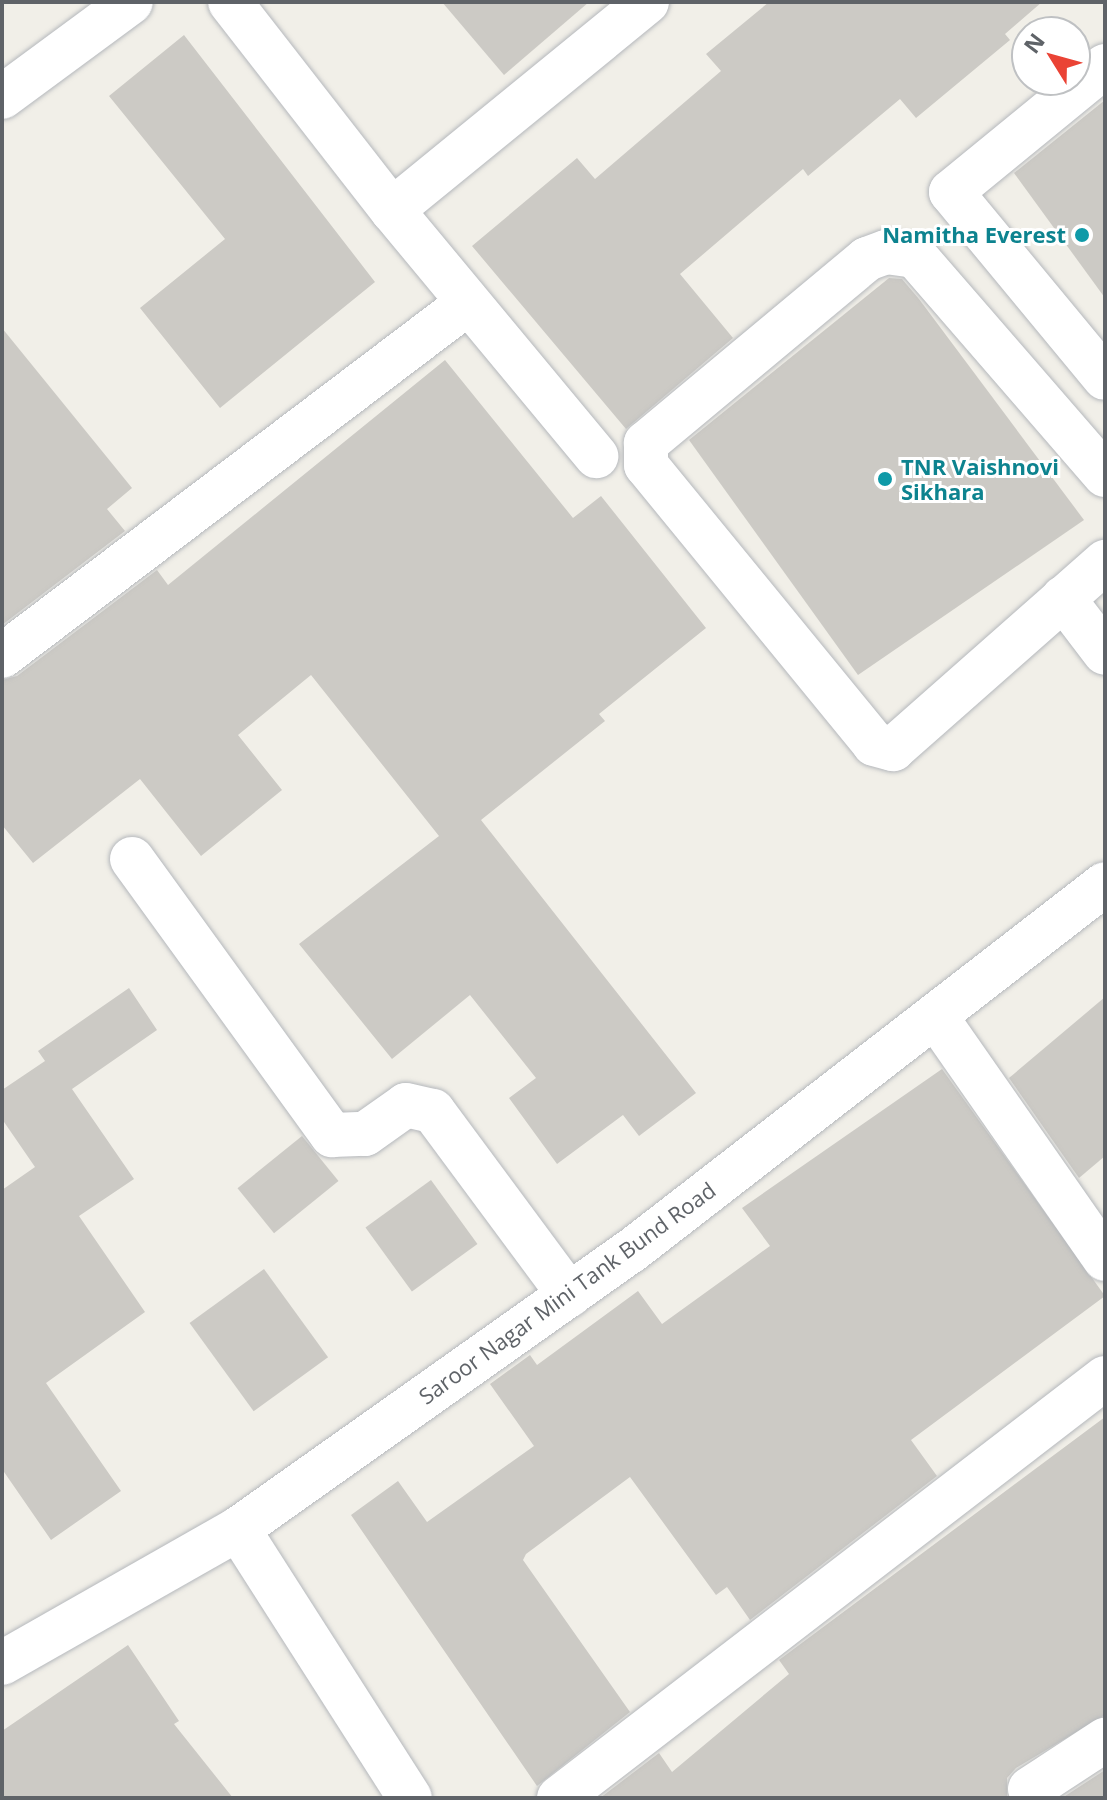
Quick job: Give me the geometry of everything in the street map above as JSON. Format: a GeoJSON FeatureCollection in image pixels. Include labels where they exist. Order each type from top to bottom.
{"type":"FeatureCollection","features":[{"type":"Feature","properties":{"kind":"street"},"geometry":{"type":"LineString","coordinates":[[2,97],[131,2]]}},
{"type":"Feature","properties":{"kind":"street"},"geometry":{"type":"LineString","coordinates":[[230,2],[392,210],[596,456]]}},
{"type":"Feature","properties":{"kind":"street"},"geometry":{"type":"LineString","coordinates":[[392,210],[647,2]]}},
{"type":"Feature","properties":{"kind":"street"},"geometry":{"type":"LineString","coordinates":[[1105,66],[951,192],[1105,378]]}},
{"type":"Feature","properties":{"kind":"street"},"geometry":{"type":"LineString","coordinates":[[1105,475],[915,256],[886,252],[867,259],[646,443],[646,465],[874,744],[893,749],[907,741],[1105,562]]}},
{"type":"Feature","properties":{"kind":"street"},"geometry":{"type":"LineString","coordinates":[[2,656],[468,303]]}},
{"type":"Feature","properties":{"kind":"street"},"geometry":{"type":"LineString","coordinates":[[1063,598],[1105,653]]}},
{"type":"Feature","properties":{"kind":"street"},"geometry":{"type":"LineString","coordinates":[[132,859],[332,1135],[365,1134],[406,1105],[433,1111],[569,1295]]}},
{"type":"Feature","properties":{"kind":"street","name":"Saroor Nagar Mini Tank Bund Road"},"geometry":{"type":"LineString","coordinates":[[2,1663],[238,1529],[569,1295],[936,1017],[1105,884]]}},
{"type":"Feature","properties":{"kind":"street"},"geometry":{"type":"LineString","coordinates":[[936,1017],[1105,1259]]}},
{"type":"Feature","properties":{"kind":"street"},"geometry":{"type":"LineString","coordinates":[[559,1798],[1105,1378]]}},
{"type":"Feature","properties":{"kind":"street"},"geometry":{"type":"LineString","coordinates":[[238,1529],[410,1798]]}},
{"type":"Feature","properties":{"kind":"street"},"geometry":{"type":"LineString","coordinates":[[1030,1789],[1105,1740]]}},
{"type":"Feature","properties":{"kind":"building"},"geometry":{"type":"Polygon","coordinates":[[[442,2],[589,2],[504,75],[442,2]]]}},
{"type":"Feature","properties":{"kind":"building"},"geometry":{"type":"Polygon","coordinates":[[[769,2],[1042,2],[1026,16],[1011,16],[1011,29],[1005,34],[1010,40],[916,118],[900,99],[808,176],[803,169],[680,274],[733,338],[626,429],[472,246],[577,158],[595,179],[721,71],[706,54],[769,2]]]}},
{"type":"Feature","properties":{"kind":"building"},"geometry":{"type":"Polygon","coordinates":[[[184,35],[375,282],[220,408],[140,308],[225,239],[109,96],[184,35]]]}},
{"type":"Feature","properties":{"kind":"building","name":"Namitha Everest"},"geometry":{"type":"Polygon","coordinates":[[[1105,100],[1105,298],[1014,173],[1105,100]]]}},
{"type":"Feature","properties":{"kind":"building","name":"TNR Vaishnovi Sikhara"},"geometry":{"type":"Polygon","coordinates":[[[889,278],[902,279],[919,299],[1084,520],[858,675],[689,440],[889,278]]]}},
{"type":"Feature","properties":{"kind":"building"},"geometry":{"type":"Polygon","coordinates":[[[2,328],[132,488],[107,509],[125,531],[2,625],[2,328]]]}},
{"type":"Feature","properties":{"kind":"building"},"geometry":{"type":"Polygon","coordinates":[[[445,360],[573,518],[601,496],[706,628],[599,714],[605,721],[481,820],[696,1093],[639,1136],[623,1115],[557,1164],[509,1098],[536,1078],[470,995],[392,1059],[299,944],[439,836],[311,675],[238,735],[282,790],[201,856],[140,779],[33,863],[2,825],[2,680],[17,676],[157,570],[168,585],[445,360]]]}},
{"type":"Feature","properties":{"kind":"building"},"geometry":{"type":"Polygon","coordinates":[[[129,988],[157,1030],[72,1089],[134,1179],[79,1216],[145,1312],[46,1383],[121,1491],[51,1540],[2,1469],[2,1190],[35,1167],[2,1119],[2,1090],[45,1061],[38,1051],[129,988]]]}},
{"type":"Feature","properties":{"kind":"building"},"geometry":{"type":"Polygon","coordinates":[[[1105,997],[1105,1156],[1079,1178],[1009,1078],[1105,997]]]}},
{"type":"Feature","properties":{"kind":"building"},"geometry":{"type":"Polygon","coordinates":[[[942,1069],[1105,1296],[911,1440],[937,1476],[750,1620],[727,1587],[716,1595],[630,1477],[526,1554],[523,1560],[630,1712],[537,1786],[351,1515],[398,1481],[427,1522],[534,1446],[490,1384],[530,1355],[537,1365],[638,1291],[662,1324],[770,1246],[742,1208],[942,1069]]]}},
{"type":"Feature","properties":{"kind":"building"},"geometry":{"type":"Polygon","coordinates":[[[302,1136],[339,1181],[274,1233],[237,1188],[302,1136]]]}},
{"type":"Feature","properties":{"kind":"building"},"geometry":{"type":"Polygon","coordinates":[[[431,1180],[477,1244],[412,1292],[365,1228],[431,1180]]]}},
{"type":"Feature","properties":{"kind":"building"},"geometry":{"type":"Polygon","coordinates":[[[264,1269],[328,1357],[254,1411],[190,1323],[264,1269]]]}},
{"type":"Feature","properties":{"kind":"building"},"geometry":{"type":"Polygon","coordinates":[[[1105,1417],[1105,1715],[1016,1768],[1007,1778],[1007,1798],[600,1798],[659,1753],[672,1772],[789,1674],[779,1660],[1105,1417]]]}},
{"type":"Feature","properties":{"kind":"building"},"geometry":{"type":"Polygon","coordinates":[[[128,1645],[179,1721],[174,1724],[233,1798],[2,1798],[2,1731],[128,1645]]]}},
{"type":"Feature","properties":{"kind":"building"},"geometry":{"type":"Polygon","coordinates":[[[1105,1770],[1105,1798],[1062,1798],[1105,1770]]]}},
{"type":"Feature","properties":{"kind":"place","name":"Namitha Everest"},"geometry":{"type":"Point","coordinates":[1082,235]}},
{"type":"Feature","properties":{"kind":"place","name":"TNR Vaishnovi Sikhara"},"geometry":{"type":"Point","coordinates":[885,479]}}]}
